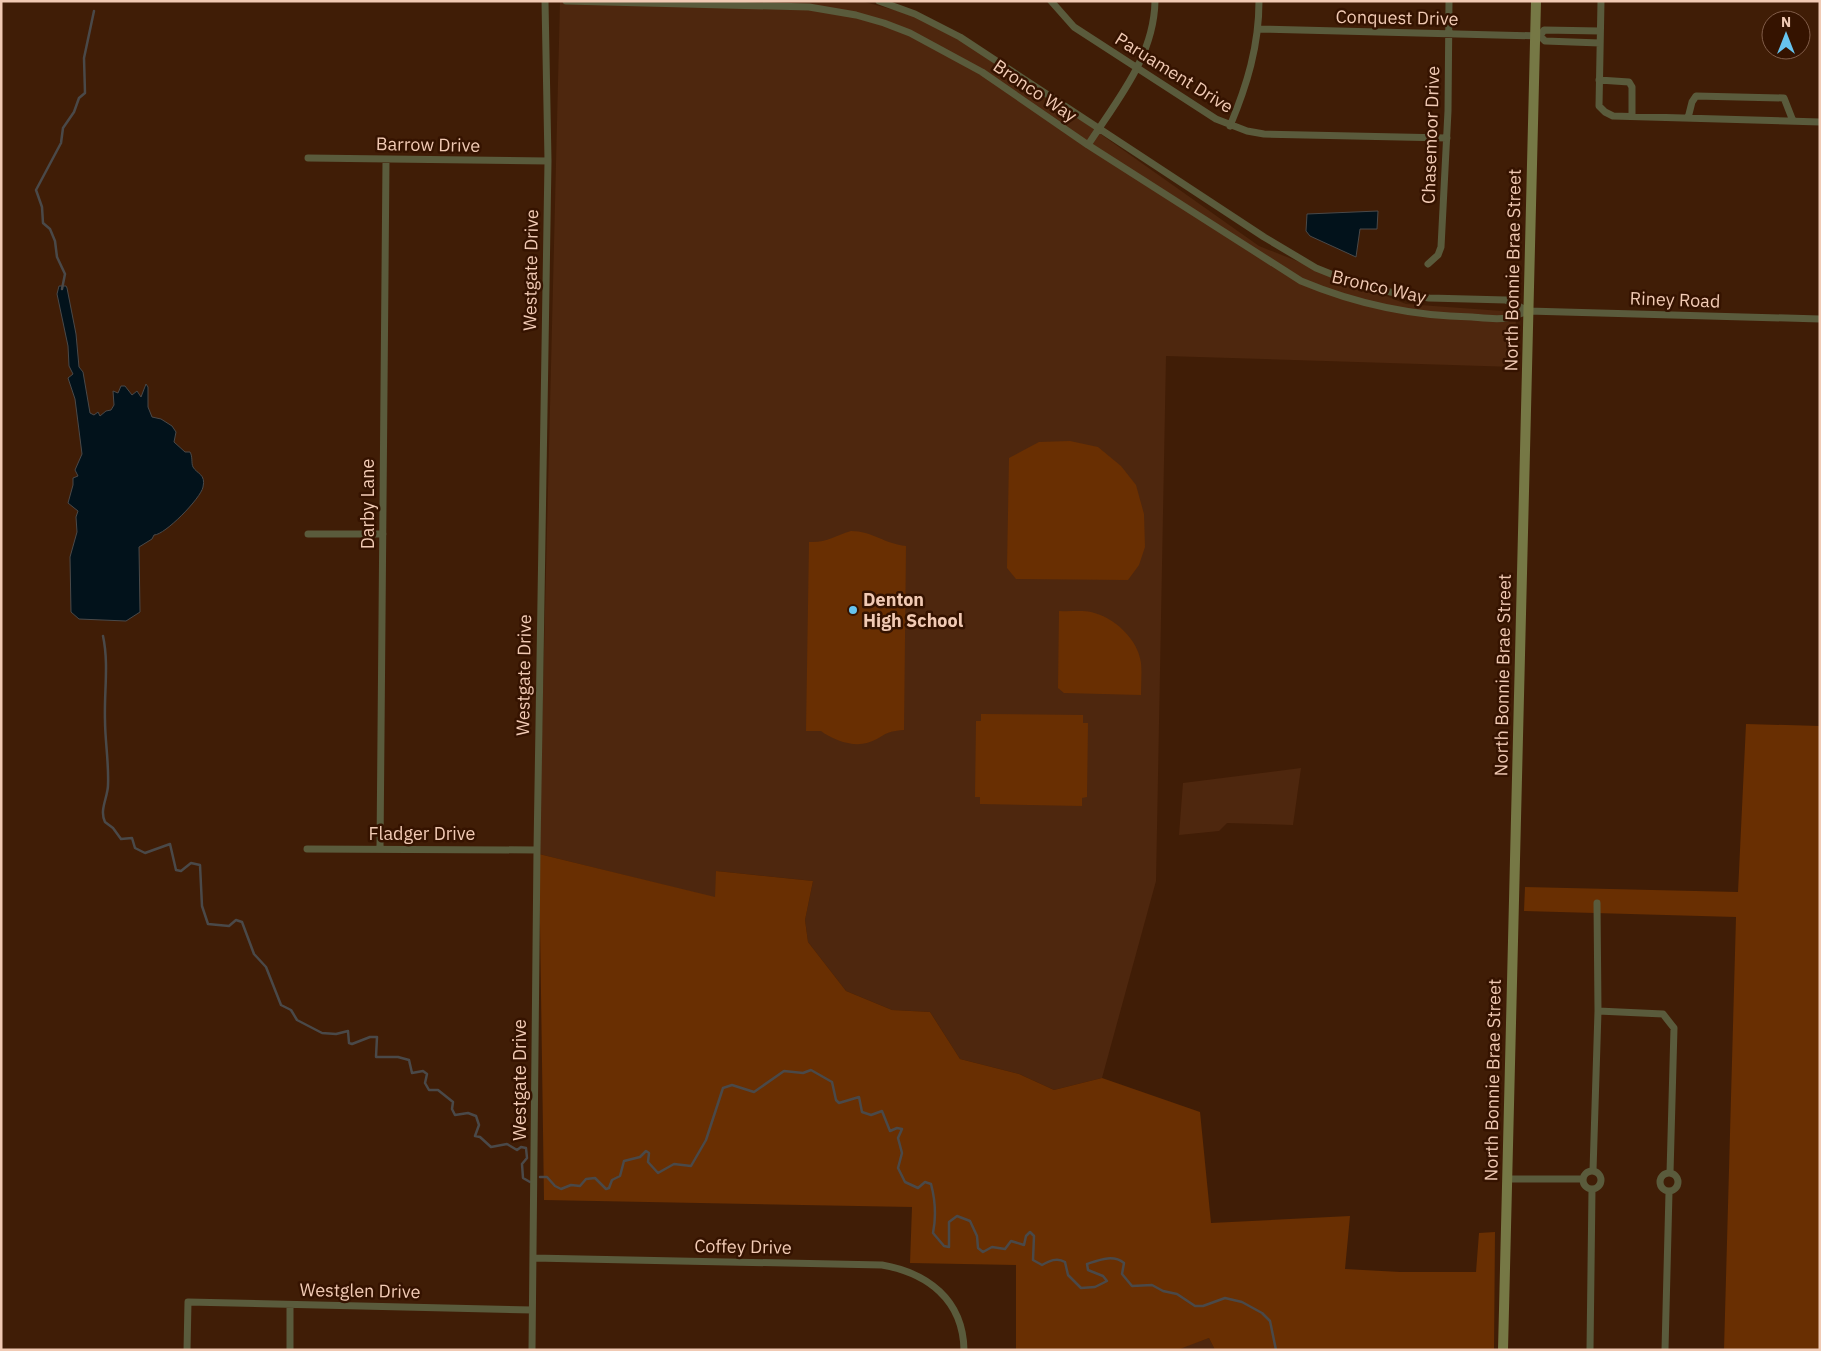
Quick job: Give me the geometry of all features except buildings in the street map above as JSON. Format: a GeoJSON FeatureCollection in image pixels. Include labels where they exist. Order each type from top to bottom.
{"type":"FeatureCollection","features":[{"type":"Feature","properties":{"kind":"main road","name":"North Bonnie Brae Street"},"geometry":{"type":"LineString","coordinates":[[1503,1350],[1528,311],[1538,36],[1536,1]]}},
{"type":"Feature","properties":{"kind":"street","name":"Westgate Drive"},"geometry":{"type":"LineString","coordinates":[[532,1350],[537,850],[548,161],[545,1]]}},
{"type":"Feature","properties":{"kind":"street","name":"Bronco Way"},"geometry":{"type":"LineString","coordinates":[[566,1],[809,7],[856,15],[884,23],[910,33],[982,72],[1088,146],[1301,281],[1334,295],[1402,312],[1507,318],[1528,311]]}},
{"type":"Feature","properties":{"kind":"street","name":"Bronco Way"},"geometry":{"type":"LineString","coordinates":[[879,1],[916,14],[960,37],[1264,237],[1316,268],[1341,278],[1390,292],[1429,298],[1506,300],[1528,311]]}},
{"type":"Feature","properties":{"kind":"street","name":"Paruament Drive"},"geometry":{"type":"LineString","coordinates":[[1051,1],[1074,27],[1137,69],[1230,126],[1264,134],[1447,138]]}},
{"type":"Feature","properties":{"kind":"street"},"geometry":{"type":"LineString","coordinates":[[1088,146],[1137,69],[1150,37],[1155,1]]}},
{"type":"Feature","properties":{"kind":"street"},"geometry":{"type":"LineString","coordinates":[[1230,126],[1249,76],[1258,29],[1259,1]]}},
{"type":"Feature","properties":{"kind":"street","name":"Chasemoor Drive"},"geometry":{"type":"LineString","coordinates":[[1428,264],[1438,255],[1441,247],[1447,138],[1449,1]]}},
{"type":"Feature","properties":{"kind":"street"},"geometry":{"type":"LineString","coordinates":[[1601,1],[1599,106],[1604,112],[1613,116],[1820,122]]}},
{"type":"Feature","properties":{"kind":"street","name":"Conquest Drive"},"geometry":{"type":"LineString","coordinates":[[1258,29],[1538,36]]}},
{"type":"Feature","properties":{"kind":"street"},"geometry":{"type":"LineString","coordinates":[[1600,31],[1544,30],[1538,36],[1545,41],[1600,43]]}},
{"type":"Feature","properties":{"kind":"street"},"geometry":{"type":"LineString","coordinates":[[1599,80],[1629,82],[1632,87],[1632,116]]}},
{"type":"Feature","properties":{"kind":"street"},"geometry":{"type":"LineString","coordinates":[[1688,118],[1692,102],[1696,96],[1784,98],[1793,121]]}},
{"type":"Feature","properties":{"kind":"street","name":"Barrow Drive"},"geometry":{"type":"LineString","coordinates":[[308,158],[548,161]]}},
{"type":"Feature","properties":{"kind":"street","name":"Darby Lane"},"geometry":{"type":"LineString","coordinates":[[380,849],[386,160]]}},
{"type":"Feature","properties":{"kind":"street","name":"Riney Road"},"geometry":{"type":"LineString","coordinates":[[1528,311],[1820,319]]}},
{"type":"Feature","properties":{"kind":"street"},"geometry":{"type":"LineString","coordinates":[[308,534],[383,534]]}},
{"type":"Feature","properties":{"kind":"street","name":"Fladger Drive"},"geometry":{"type":"LineString","coordinates":[[307,849],[537,850]]}},
{"type":"Feature","properties":{"kind":"street"},"geometry":{"type":"LineString","coordinates":[[1593,1171],[1598,1011],[1597,903]]}},
{"type":"Feature","properties":{"kind":"street"},"geometry":{"type":"LineString","coordinates":[[1598,1011],[1663,1014],[1674,1028],[1670,1173]]}},
{"type":"Feature","properties":{"kind":"street"},"geometry":{"type":"LineString","coordinates":[[1593,1171],[1598,1174],[1601,1182],[1598,1187],[1592,1189],[1586,1187],[1583,1179],[1588,1172],[1593,1171]]}},
{"type":"Feature","properties":{"kind":"street"},"geometry":{"type":"LineString","coordinates":[[1670,1173],[1675,1175],[1678,1184],[1675,1190],[1669,1192],[1662,1188],[1660,1182],[1662,1177],[1670,1173]]}},
{"type":"Feature","properties":{"kind":"street"},"geometry":{"type":"LineString","coordinates":[[1507,1179],[1583,1179]]}},
{"type":"Feature","properties":{"kind":"street"},"geometry":{"type":"LineString","coordinates":[[1590,1350],[1592,1189]]}},
{"type":"Feature","properties":{"kind":"street"},"geometry":{"type":"LineString","coordinates":[[1665,1350],[1669,1192]]}},
{"type":"Feature","properties":{"kind":"street","name":"Coffey Drive"},"geometry":{"type":"LineString","coordinates":[[533,1258],[882,1264],[913,1272],[944,1295],[958,1319],[964,1350]]}},
{"type":"Feature","properties":{"kind":"street","name":"Westglen Drive"},"geometry":{"type":"LineString","coordinates":[[187,1350],[188,1302],[532,1310]]}},
{"type":"Feature","properties":{"kind":"street"},"geometry":{"type":"LineString","coordinates":[[290,1305],[290,1350]]}},
{"type":"Feature","properties":{"kind":"shaded area","name":"Denton High School"},"geometry":{"type":"Polygon","coordinates":[[[560,1],[861,1],[928,19],[979,48],[1259,246],[1406,304],[1516,312],[1515,367],[1166,356],[1156,881],[1102,1078],[1054,1090],[1019,1074],[960,1059],[930,1012],[892,1010],[846,991],[808,942],[805,920],[813,881],[716,871],[716,898],[539,854],[560,1]]]}},
{"type":"Feature","properties":{"kind":"shaded area"},"geometry":{"type":"Polygon","coordinates":[[[1070,441],[1098,447],[1121,466],[1136,485],[1144,514],[1145,547],[1139,565],[1128,580],[1016,579],[1007,568],[1009,458],[1039,442],[1070,441]]]}},
{"type":"Feature","properties":{"kind":"shaded area"},"geometry":{"type":"Polygon","coordinates":[[[851,531],[866,533],[898,545],[906,546],[904,730],[887,733],[873,741],[861,744],[843,742],[821,731],[806,731],[809,542],[826,540],[851,531]]]}},
{"type":"Feature","properties":{"kind":"shaded area"},"geometry":{"type":"Polygon","coordinates":[[[1059,611],[1091,612],[1108,619],[1124,630],[1139,654],[1141,663],[1141,695],[1064,693],[1058,688],[1059,611]]]}},
{"type":"Feature","properties":{"kind":"shaded area"},"geometry":{"type":"Polygon","coordinates":[[[981,714],[1083,715],[1083,723],[1088,723],[1087,797],[1082,798],[1082,806],[980,804],[980,797],[975,797],[976,721],[981,721],[981,714]]]}},
{"type":"Feature","properties":{"kind":"shaded area"},"geometry":{"type":"Polygon","coordinates":[[[1746,724],[1820,726],[1820,1350],[1724,1350],[1736,917],[1524,911],[1525,887],[1738,892],[1746,724]]]}},
{"type":"Feature","properties":{"kind":"shaded area"},"geometry":{"type":"Polygon","coordinates":[[[1301,768],[1293,825],[1227,823],[1219,831],[1179,835],[1183,783],[1301,768]]]}},
{"type":"Feature","properties":{"kind":"shaded area"},"geometry":{"type":"Polygon","coordinates":[[[539,854],[715,897],[716,871],[813,881],[805,920],[808,942],[846,991],[892,1010],[930,1012],[960,1059],[1019,1074],[1054,1090],[1102,1078],[1200,1112],[1211,1223],[1350,1216],[1345,1269],[1400,1272],[1476,1272],[1479,1233],[1495,1232],[1494,1350],[1215,1350],[1209,1338],[1177,1350],[1016,1350],[1016,1265],[910,1263],[912,1207],[544,1200],[539,854]]]}},
{"type":"Feature","properties":{"kind":"shaded area"},"geometry":{"type":"Polygon","coordinates":[[[1209,1338],[1215,1350],[1177,1350],[1177,1349],[1209,1338]]]}},
{"type":"Feature","properties":{"kind":"water"},"geometry":{"type":"Polygon","coordinates":[[[1378,211],[1377,229],[1360,229],[1356,257],[1310,236],[1306,231],[1307,214],[1378,211]]]}},
{"type":"Feature","properties":{"kind":"water"},"geometry":{"type":"Polygon","coordinates":[[[59,286],[66,286],[67,288],[76,334],[79,367],[83,372],[90,413],[94,415],[98,412],[100,416],[106,411],[111,410],[114,405],[113,391],[118,393],[121,386],[125,386],[132,395],[137,391],[141,397],[146,384],[148,387],[148,407],[152,417],[161,419],[172,426],[176,432],[174,442],[185,452],[190,452],[193,467],[201,475],[204,483],[196,499],[174,523],[139,547],[140,612],[126,621],[79,619],[71,612],[70,557],[77,532],[76,517],[78,511],[68,503],[73,478],[78,476],[75,470],[82,454],[75,399],[68,378],[73,374],[69,366],[68,346],[57,294],[59,286]]]}},
{"type":"Feature","properties":{"kind":"waterway"},"geometry":{"type":"LineString","coordinates":[[62,289],[65,274],[57,257],[55,241],[50,229],[43,223],[42,207],[36,190],[61,143],[63,128],[74,112],[79,98],[85,93],[84,58],[94,11]]}},
{"type":"Feature","properties":{"kind":"waterway"},"geometry":{"type":"LineString","coordinates":[[103,636],[106,657],[105,720],[108,777],[108,790],[103,813],[105,822],[113,828],[121,839],[132,838],[135,848],[145,853],[170,844],[176,870],[181,871],[191,863],[200,865],[202,906],[208,924],[229,926],[236,920],[242,922],[254,954],[266,967],[281,1005],[291,1010],[297,1020],[322,1033],[336,1034],[348,1031],[349,1043],[352,1044],[370,1037],[377,1037],[376,1057],[398,1057],[409,1060],[412,1073],[423,1071],[427,1074],[425,1083],[429,1090],[438,1090],[453,1102],[452,1109],[455,1115],[468,1113],[476,1116],[479,1125],[475,1136],[480,1137],[491,1147],[507,1144],[517,1150],[521,1147],[526,1148],[527,1158],[522,1164],[523,1178],[530,1182]]}},
{"type":"Feature","properties":{"kind":"waterway"},"geometry":{"type":"LineString","coordinates":[[540,1177],[547,1177],[555,1186],[561,1189],[571,1185],[580,1186],[586,1179],[595,1178],[606,1189],[609,1188],[612,1180],[620,1176],[624,1161],[640,1157],[646,1151],[649,1153],[648,1162],[658,1173],[674,1164],[691,1166],[706,1140],[723,1088],[732,1085],[754,1092],[784,1071],[803,1073],[811,1070],[832,1082],[836,1100],[839,1103],[859,1097],[862,1112],[871,1115],[882,1111],[890,1131],[897,1128],[902,1129],[898,1138],[902,1153],[898,1168],[905,1182],[918,1188],[925,1182],[931,1184],[935,1208],[933,1233],[944,1246],[949,1247],[949,1222],[957,1216],[970,1221],[977,1236],[978,1248],[983,1252],[992,1247],[1005,1249],[1011,1241],[1024,1245],[1026,1236],[1030,1232],[1034,1236],[1033,1260],[1042,1265],[1056,1260],[1065,1262],[1068,1275],[1081,1288],[1095,1287],[1107,1281],[1103,1276],[1088,1270],[1087,1264],[1111,1258],[1120,1260],[1124,1263],[1122,1274],[1132,1286],[1152,1285],[1163,1291],[1177,1294],[1195,1306],[1203,1306],[1225,1298],[1242,1302],[1262,1313],[1270,1321],[1276,1350]]}},
{"type":"Feature","properties":{"kind":"place","name":"Denton High School"},"geometry":{"type":"Point","coordinates":[853,610]}}]}
